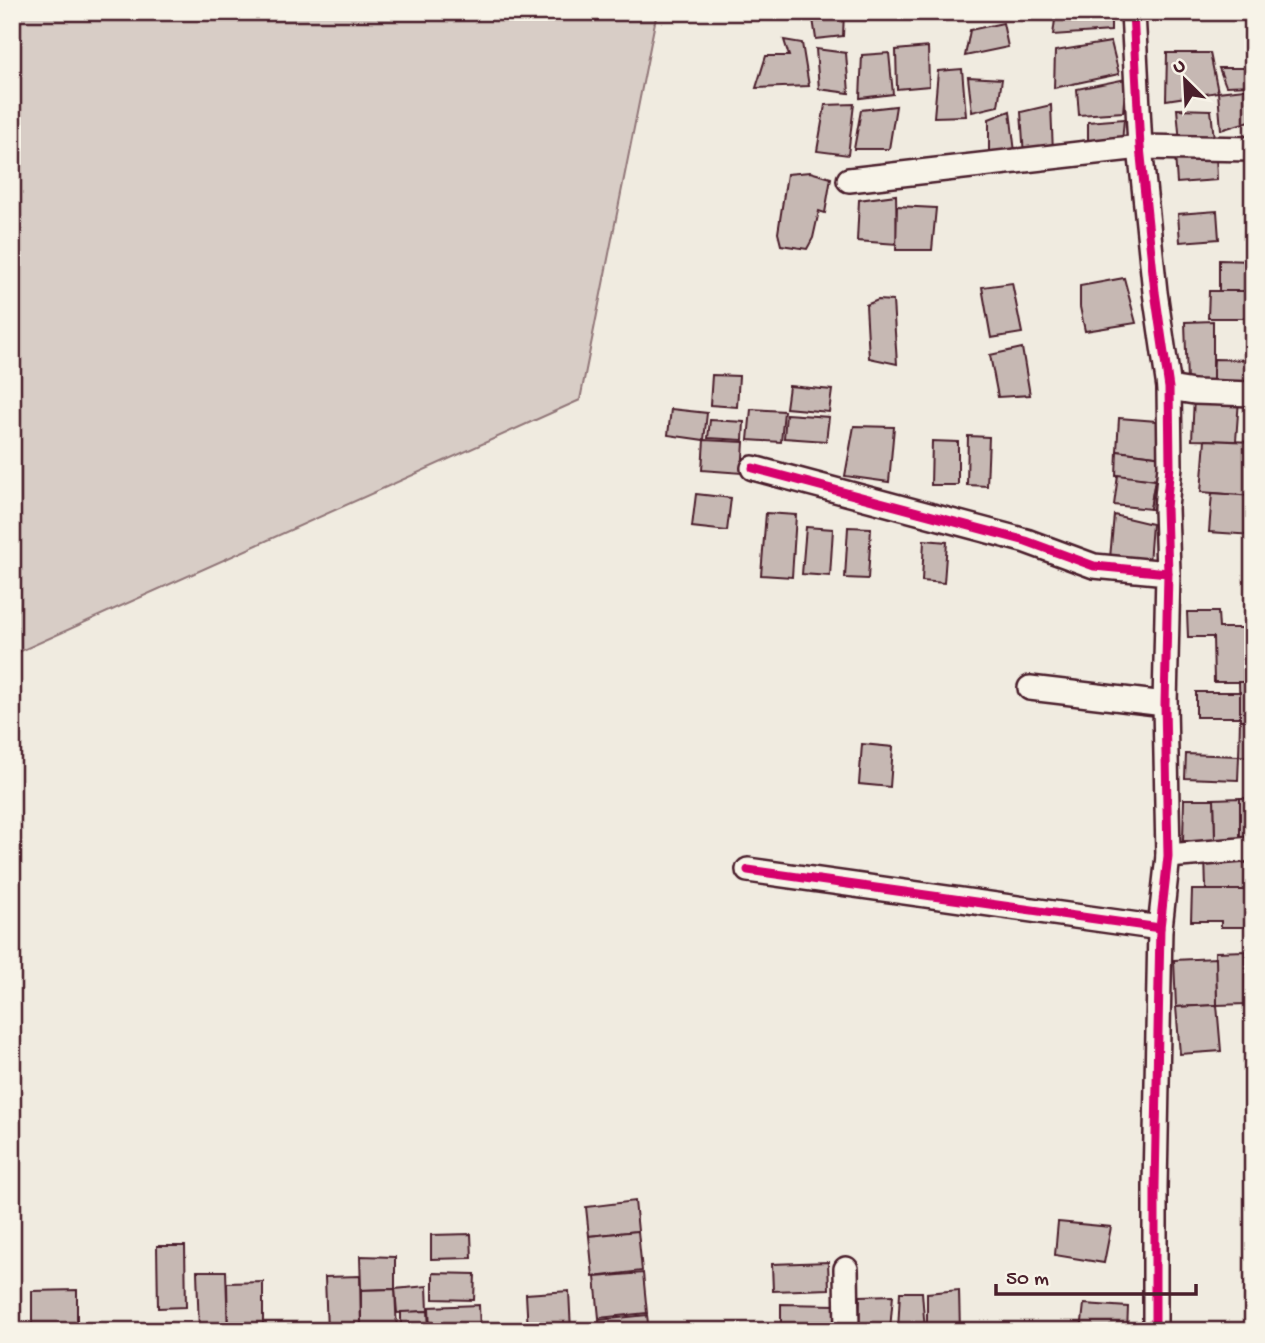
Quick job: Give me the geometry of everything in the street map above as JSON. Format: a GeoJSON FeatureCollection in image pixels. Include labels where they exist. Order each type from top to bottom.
{"type":"FeatureCollection","features":[{"type":"Feature","properties":{"kind":"street"},"geometry":{"type":"LineString","coordinates":[[1133,12],[1140,148],[1155,292],[1169,388],[1165,704],[1168,856],[1160,928],[1154,1331]]}},
{"type":"Feature","properties":{"kind":"street"},"geometry":{"type":"LineString","coordinates":[[849,180],[1140,148],[1253,149]]}},
{"type":"Feature","properties":{"kind":"street"},"geometry":{"type":"LineString","coordinates":[[1169,388],[1194,392],[1253,394]]}},
{"type":"Feature","properties":{"kind":"street"},"geometry":{"type":"LineString","coordinates":[[753,468],[1026,541],[1094,565],[1168,573]]}},
{"type":"Feature","properties":{"kind":"street"},"geometry":{"type":"LineString","coordinates":[[1030,688],[1165,704]]}},
{"type":"Feature","properties":{"kind":"street"},"geometry":{"type":"LineString","coordinates":[[1168,856],[1253,849]]}},
{"type":"Feature","properties":{"kind":"street"},"geometry":{"type":"LineString","coordinates":[[748,870],[1160,928]]}},
{"type":"Feature","properties":{"kind":"street"},"geometry":{"type":"LineString","coordinates":[[846,1269],[847,1331]]}},
{"type":"Feature","properties":{"kind":"shaded area"},"geometry":{"type":"Polygon","coordinates":[[[12,12],[657,12],[580,400],[12,655],[12,12]]]}},
{"type":"Feature","properties":{"kind":"building"},"geometry":{"type":"Polygon","coordinates":[[[762,12],[802,12],[802,16],[760,16],[762,12]]]}},
{"type":"Feature","properties":{"kind":"building"},"geometry":{"type":"Polygon","coordinates":[[[812,12],[844,12],[843,36],[816,39],[812,12]]]}},
{"type":"Feature","properties":{"kind":"building"},"geometry":{"type":"Polygon","coordinates":[[[1056,12],[1111,12],[1111,31],[1053,35],[1056,12]]]}},
{"type":"Feature","properties":{"kind":"building"},"geometry":{"type":"Polygon","coordinates":[[[1003,23],[1008,47],[965,56],[970,30],[1003,23]]]}},
{"type":"Feature","properties":{"kind":"building"},"geometry":{"type":"Polygon","coordinates":[[[784,40],[802,43],[809,86],[756,88],[766,56],[789,56],[784,40]]]}},
{"type":"Feature","properties":{"kind":"building"},"geometry":{"type":"Polygon","coordinates":[[[1111,42],[1119,74],[1054,88],[1055,51],[1111,42]]]}},
{"type":"Feature","properties":{"kind":"building"},"geometry":{"type":"Polygon","coordinates":[[[928,47],[929,86],[897,89],[896,50],[928,47]]]}},
{"type":"Feature","properties":{"kind":"building"},"geometry":{"type":"Polygon","coordinates":[[[816,49],[846,53],[849,93],[819,89],[816,49]]]}},
{"type":"Feature","properties":{"kind":"building"},"geometry":{"type":"Polygon","coordinates":[[[889,53],[893,94],[860,98],[862,55],[889,53]]]}},
{"type":"Feature","properties":{"kind":"building"},"geometry":{"type":"Polygon","coordinates":[[[1167,53],[1210,53],[1218,92],[1166,100],[1167,53]]]}},
{"type":"Feature","properties":{"kind":"building"},"geometry":{"type":"Polygon","coordinates":[[[1219,68],[1253,68],[1253,85],[1226,86],[1219,68]]]}},
{"type":"Feature","properties":{"kind":"building"},"geometry":{"type":"Polygon","coordinates":[[[962,69],[966,116],[934,117],[938,71],[962,69]]]}},
{"type":"Feature","properties":{"kind":"building"},"geometry":{"type":"Polygon","coordinates":[[[968,77],[1002,79],[998,106],[972,112],[968,77]]]}},
{"type":"Feature","properties":{"kind":"building"},"geometry":{"type":"Polygon","coordinates":[[[1126,79],[1123,112],[1079,115],[1077,89],[1126,79]]]}},
{"type":"Feature","properties":{"kind":"building"},"geometry":{"type":"Polygon","coordinates":[[[1253,88],[1253,120],[1221,130],[1218,92],[1253,88]]]}},
{"type":"Feature","properties":{"kind":"building"},"geometry":{"type":"Polygon","coordinates":[[[854,104],[848,155],[817,151],[825,105],[854,104]]]}},
{"type":"Feature","properties":{"kind":"building"},"geometry":{"type":"Polygon","coordinates":[[[1051,105],[1053,152],[1024,156],[1021,112],[1051,105]]]}},
{"type":"Feature","properties":{"kind":"building"},"geometry":{"type":"Polygon","coordinates":[[[896,106],[889,149],[854,149],[861,110],[896,106]]]}},
{"type":"Feature","properties":{"kind":"building"},"geometry":{"type":"Polygon","coordinates":[[[1177,109],[1211,110],[1214,139],[1180,143],[1177,109]]]}},
{"type":"Feature","properties":{"kind":"building"},"geometry":{"type":"Polygon","coordinates":[[[1010,111],[1015,152],[989,154],[989,119],[1010,111]]]}},
{"type":"Feature","properties":{"kind":"building"},"geometry":{"type":"Polygon","coordinates":[[[1124,119],[1122,143],[1088,148],[1088,122],[1124,119]]]}},
{"type":"Feature","properties":{"kind":"building"},"geometry":{"type":"Polygon","coordinates":[[[1216,152],[1217,180],[1177,183],[1175,155],[1216,152]]]}},
{"type":"Feature","properties":{"kind":"building"},"geometry":{"type":"Polygon","coordinates":[[[810,172],[831,178],[825,213],[819,211],[813,238],[807,249],[781,245],[778,233],[787,174],[810,172]]]}},
{"type":"Feature","properties":{"kind":"building"},"geometry":{"type":"Polygon","coordinates":[[[896,195],[897,244],[857,241],[859,200],[896,195]]]}},
{"type":"Feature","properties":{"kind":"building"},"geometry":{"type":"Polygon","coordinates":[[[897,206],[936,208],[932,250],[896,250],[897,206]]]}},
{"type":"Feature","properties":{"kind":"building"},"geometry":{"type":"Polygon","coordinates":[[[1217,211],[1219,239],[1180,242],[1178,214],[1217,211]]]}},
{"type":"Feature","properties":{"kind":"building"},"geometry":{"type":"Polygon","coordinates":[[[1219,260],[1253,261],[1253,291],[1219,291],[1219,260]]]}},
{"type":"Feature","properties":{"kind":"building"},"geometry":{"type":"Polygon","coordinates":[[[1124,278],[1136,323],[1085,331],[1080,307],[1080,286],[1124,278]]]}},
{"type":"Feature","properties":{"kind":"building"},"geometry":{"type":"Polygon","coordinates":[[[1012,283],[1022,333],[991,338],[982,287],[1012,283]]]}},
{"type":"Feature","properties":{"kind":"building"},"geometry":{"type":"Polygon","coordinates":[[[1209,291],[1253,291],[1253,318],[1208,318],[1209,291]]]}},
{"type":"Feature","properties":{"kind":"building"},"geometry":{"type":"Polygon","coordinates":[[[878,300],[893,301],[897,364],[869,358],[866,305],[878,300]]]}},
{"type":"Feature","properties":{"kind":"building"},"geometry":{"type":"Polygon","coordinates":[[[1213,321],[1213,382],[1187,382],[1185,322],[1213,321]]]}},
{"type":"Feature","properties":{"kind":"building"},"geometry":{"type":"Polygon","coordinates":[[[1022,348],[1030,395],[998,397],[990,355],[1022,348]]]}},
{"type":"Feature","properties":{"kind":"building"},"geometry":{"type":"Polygon","coordinates":[[[1214,359],[1253,360],[1253,383],[1213,382],[1214,359]]]}},
{"type":"Feature","properties":{"kind":"building"},"geometry":{"type":"Polygon","coordinates":[[[712,375],[739,376],[737,407],[710,405],[712,375]]]}},
{"type":"Feature","properties":{"kind":"building"},"geometry":{"type":"Polygon","coordinates":[[[789,386],[832,390],[829,412],[786,408],[789,386]]]}},
{"type":"Feature","properties":{"kind":"building"},"geometry":{"type":"Polygon","coordinates":[[[1194,397],[1239,399],[1236,441],[1192,440],[1194,397]]]}},
{"type":"Feature","properties":{"kind":"building"},"geometry":{"type":"Polygon","coordinates":[[[671,409],[707,413],[704,440],[668,435],[671,409]]]}},
{"type":"Feature","properties":{"kind":"building"},"geometry":{"type":"Polygon","coordinates":[[[751,409],[784,411],[781,442],[748,440],[751,409]]]}},
{"type":"Feature","properties":{"kind":"building"},"geometry":{"type":"Polygon","coordinates":[[[786,414],[829,417],[826,441],[784,438],[786,414]]]}},
{"type":"Feature","properties":{"kind":"building"},"geometry":{"type":"Polygon","coordinates":[[[1119,418],[1169,422],[1170,458],[1117,451],[1119,418]]]}},
{"type":"Feature","properties":{"kind":"building"},"geometry":{"type":"Polygon","coordinates":[[[710,420],[744,422],[743,440],[708,438],[710,420]]]}},
{"type":"Feature","properties":{"kind":"building"},"geometry":{"type":"Polygon","coordinates":[[[854,426],[894,427],[889,482],[845,476],[854,426]]]}},
{"type":"Feature","properties":{"kind":"building"},"geometry":{"type":"Polygon","coordinates":[[[968,436],[989,437],[987,486],[967,485],[968,436]]]}},
{"type":"Feature","properties":{"kind":"building"},"geometry":{"type":"Polygon","coordinates":[[[704,440],[744,442],[742,473],[702,470],[704,440]]]}},
{"type":"Feature","properties":{"kind":"building"},"geometry":{"type":"Polygon","coordinates":[[[1205,440],[1253,442],[1253,496],[1201,492],[1205,440]]]}},
{"type":"Feature","properties":{"kind":"building"},"geometry":{"type":"Polygon","coordinates":[[[932,441],[958,442],[958,485],[931,485],[932,441]]]}},
{"type":"Feature","properties":{"kind":"building"},"geometry":{"type":"Polygon","coordinates":[[[1117,451],[1170,458],[1170,481],[1116,476],[1117,451]]]}},
{"type":"Feature","properties":{"kind":"building"},"geometry":{"type":"Polygon","coordinates":[[[1118,475],[1155,480],[1150,509],[1114,505],[1118,475]]]}},
{"type":"Feature","properties":{"kind":"building"},"geometry":{"type":"Polygon","coordinates":[[[1155,480],[1170,481],[1166,511],[1150,509],[1155,480]]]}},
{"type":"Feature","properties":{"kind":"building"},"geometry":{"type":"Polygon","coordinates":[[[1212,493],[1253,496],[1253,535],[1209,532],[1212,493]]]}},
{"type":"Feature","properties":{"kind":"building"},"geometry":{"type":"Polygon","coordinates":[[[696,494],[731,498],[727,531],[692,527],[696,494]]]}},
{"type":"Feature","properties":{"kind":"building"},"geometry":{"type":"Polygon","coordinates":[[[766,513],[796,515],[792,577],[761,575],[766,513]]]}},
{"type":"Feature","properties":{"kind":"building"},"geometry":{"type":"Polygon","coordinates":[[[1114,515],[1152,524],[1149,563],[1110,558],[1114,515]]]}},
{"type":"Feature","properties":{"kind":"building"},"geometry":{"type":"Polygon","coordinates":[[[806,527],[833,529],[830,576],[802,574],[806,527]]]}},
{"type":"Feature","properties":{"kind":"building"},"geometry":{"type":"Polygon","coordinates":[[[848,527],[871,528],[868,579],[845,578],[848,527]]]}},
{"type":"Feature","properties":{"kind":"building"},"geometry":{"type":"Polygon","coordinates":[[[924,540],[947,542],[944,583],[922,581],[924,540]]]}},
{"type":"Feature","properties":{"kind":"building"},"geometry":{"type":"Polygon","coordinates":[[[1187,612],[1218,612],[1219,628],[1253,628],[1253,682],[1214,682],[1213,637],[1188,637],[1187,612]]]}},
{"type":"Feature","properties":{"kind":"building"},"geometry":{"type":"Polygon","coordinates":[[[1239,682],[1253,682],[1253,720],[1240,720],[1239,682]]]}},
{"type":"Feature","properties":{"kind":"building"},"geometry":{"type":"Polygon","coordinates":[[[1196,692],[1240,692],[1240,717],[1196,717],[1196,692]]]}},
{"type":"Feature","properties":{"kind":"building"},"geometry":{"type":"Polygon","coordinates":[[[1240,720],[1253,720],[1253,757],[1239,756],[1240,720]]]}},
{"type":"Feature","properties":{"kind":"building"},"geometry":{"type":"Polygon","coordinates":[[[862,744],[893,747],[890,787],[859,784],[862,744]]]}},
{"type":"Feature","properties":{"kind":"building"},"geometry":{"type":"Polygon","coordinates":[[[1186,754],[1239,756],[1238,780],[1185,778],[1186,754]]]}},
{"type":"Feature","properties":{"kind":"building"},"geometry":{"type":"Polygon","coordinates":[[[1240,798],[1240,841],[1215,841],[1214,799],[1240,798]]]}},
{"type":"Feature","properties":{"kind":"building"},"geometry":{"type":"Polygon","coordinates":[[[1240,798],[1253,798],[1253,841],[1240,841],[1240,798]]]}},
{"type":"Feature","properties":{"kind":"building"},"geometry":{"type":"Polygon","coordinates":[[[1184,799],[1214,799],[1215,841],[1183,841],[1184,799]]]}},
{"type":"Feature","properties":{"kind":"building"},"geometry":{"type":"Polygon","coordinates":[[[1248,853],[1248,890],[1206,890],[1205,855],[1248,853]]]}},
{"type":"Feature","properties":{"kind":"building"},"geometry":{"type":"Polygon","coordinates":[[[1248,853],[1253,853],[1253,881],[1248,881],[1248,853]]]}},
{"type":"Feature","properties":{"kind":"building"},"geometry":{"type":"Polygon","coordinates":[[[1192,890],[1248,890],[1248,927],[1221,927],[1221,921],[1191,921],[1192,890]]]}},
{"type":"Feature","properties":{"kind":"building"},"geometry":{"type":"Polygon","coordinates":[[[1245,951],[1246,1004],[1217,1005],[1215,952],[1245,951]]]}},
{"type":"Feature","properties":{"kind":"building"},"geometry":{"type":"Polygon","coordinates":[[[1216,958],[1217,1005],[1176,1007],[1174,960],[1216,958]]]}},
{"type":"Feature","properties":{"kind":"building"},"geometry":{"type":"Polygon","coordinates":[[[1217,1005],[1221,1051],[1180,1054],[1176,1007],[1217,1005]]]}},
{"type":"Feature","properties":{"kind":"building"},"geometry":{"type":"Polygon","coordinates":[[[635,1201],[638,1231],[589,1236],[586,1207],[635,1201]]]}},
{"type":"Feature","properties":{"kind":"building"},"geometry":{"type":"Polygon","coordinates":[[[1058,1222],[1111,1227],[1104,1263],[1055,1255],[1058,1222]]]}},
{"type":"Feature","properties":{"kind":"building"},"geometry":{"type":"Polygon","coordinates":[[[638,1231],[642,1271],[593,1277],[589,1236],[638,1231]]]}},
{"type":"Feature","properties":{"kind":"building"},"geometry":{"type":"Polygon","coordinates":[[[471,1234],[472,1258],[431,1259],[431,1235],[471,1234]]]}},
{"type":"Feature","properties":{"kind":"building"},"geometry":{"type":"Polygon","coordinates":[[[157,1246],[185,1246],[186,1307],[158,1308],[157,1246]]]}},
{"type":"Feature","properties":{"kind":"building"},"geometry":{"type":"Polygon","coordinates":[[[360,1256],[395,1257],[395,1289],[361,1290],[360,1256]]]}},
{"type":"Feature","properties":{"kind":"building"},"geometry":{"type":"Polygon","coordinates":[[[828,1262],[829,1289],[773,1291],[772,1264],[828,1262]]]}},
{"type":"Feature","properties":{"kind":"building"},"geometry":{"type":"Polygon","coordinates":[[[197,1271],[226,1271],[228,1331],[199,1331],[197,1271]]]}},
{"type":"Feature","properties":{"kind":"building"},"geometry":{"type":"Polygon","coordinates":[[[433,1273],[475,1274],[474,1300],[433,1299],[433,1273]]]}},
{"type":"Feature","properties":{"kind":"building"},"geometry":{"type":"Polygon","coordinates":[[[643,1273],[647,1313],[599,1318],[595,1277],[643,1273]]]}},
{"type":"Feature","properties":{"kind":"building"},"geometry":{"type":"Polygon","coordinates":[[[360,1276],[361,1331],[327,1331],[325,1277],[360,1276]]]}},
{"type":"Feature","properties":{"kind":"building"},"geometry":{"type":"Polygon","coordinates":[[[263,1282],[263,1331],[228,1331],[227,1283],[263,1282]]]}},
{"type":"Feature","properties":{"kind":"building"},"geometry":{"type":"Polygon","coordinates":[[[427,1286],[428,1311],[397,1313],[395,1289],[427,1286]]]}},
{"type":"Feature","properties":{"kind":"building"},"geometry":{"type":"Polygon","coordinates":[[[395,1289],[397,1331],[361,1331],[361,1290],[395,1289]]]}},
{"type":"Feature","properties":{"kind":"building"},"geometry":{"type":"Polygon","coordinates":[[[77,1290],[77,1331],[32,1331],[32,1291],[77,1290]]]}},
{"type":"Feature","properties":{"kind":"building"},"geometry":{"type":"Polygon","coordinates":[[[959,1290],[960,1331],[927,1331],[927,1293],[959,1290]]]}},
{"type":"Feature","properties":{"kind":"building"},"geometry":{"type":"Polygon","coordinates":[[[569,1291],[571,1331],[528,1331],[526,1294],[569,1291]]]}},
{"type":"Feature","properties":{"kind":"building"},"geometry":{"type":"Polygon","coordinates":[[[900,1292],[922,1292],[925,1331],[898,1331],[900,1292]]]}},
{"type":"Feature","properties":{"kind":"building"},"geometry":{"type":"Polygon","coordinates":[[[893,1295],[890,1330],[859,1329],[860,1296],[893,1295]]]}},
{"type":"Feature","properties":{"kind":"building"},"geometry":{"type":"Polygon","coordinates":[[[781,1304],[836,1305],[835,1331],[781,1331],[781,1304]]]}},
{"type":"Feature","properties":{"kind":"building"},"geometry":{"type":"Polygon","coordinates":[[[1084,1304],[1128,1307],[1127,1331],[1081,1331],[1084,1304]]]}},
{"type":"Feature","properties":{"kind":"building"},"geometry":{"type":"Polygon","coordinates":[[[479,1305],[480,1331],[430,1331],[429,1307],[479,1305]]]}},
{"type":"Feature","properties":{"kind":"building"},"geometry":{"type":"Polygon","coordinates":[[[428,1311],[429,1331],[401,1331],[401,1312],[428,1311]]]}},
{"type":"Feature","properties":{"kind":"building"},"geometry":{"type":"Polygon","coordinates":[[[647,1315],[649,1331],[600,1331],[599,1320],[647,1315]]]}},
{"type":"Feature","properties":{"kind":"cycle path"},"geometry":{"type":"LineString","coordinates":[[1133,12],[1140,147],[1155,292],[1169,388],[1165,704],[1168,856],[1160,928],[1155,1331]]}},
{"type":"Feature","properties":{"kind":"cycle path"},"geometry":{"type":"LineString","coordinates":[[753,468],[1026,541],[1094,566],[1168,573]]}},
{"type":"Feature","properties":{"kind":"cycle path"},"geometry":{"type":"LineString","coordinates":[[748,870],[1160,928]]}}]}
